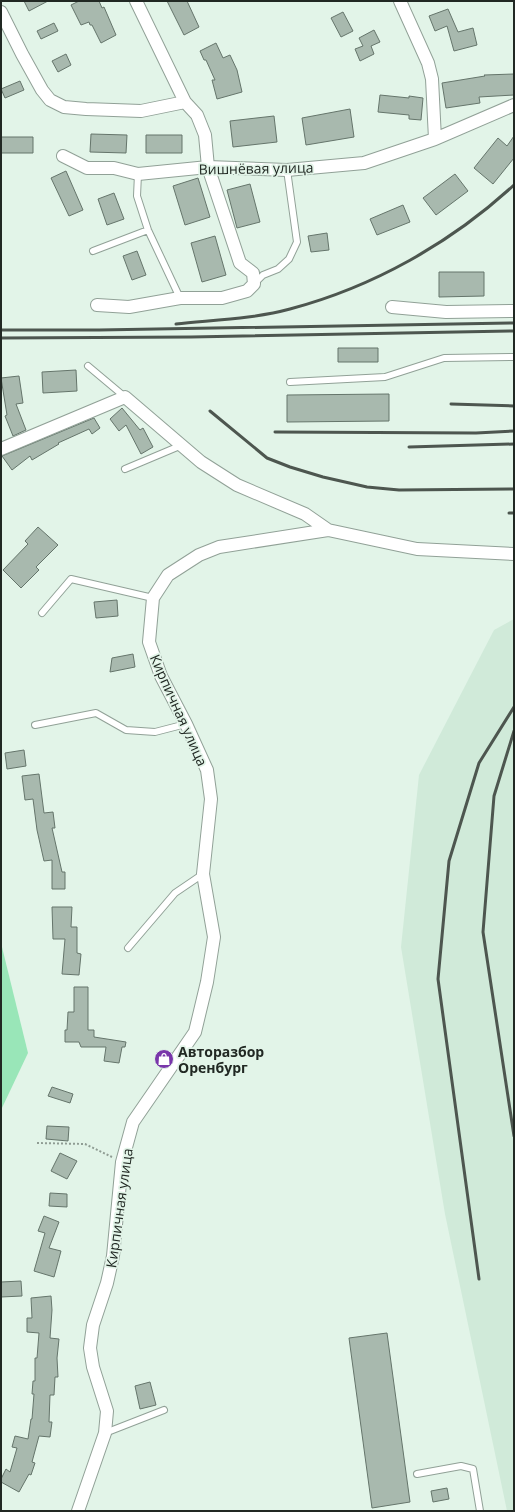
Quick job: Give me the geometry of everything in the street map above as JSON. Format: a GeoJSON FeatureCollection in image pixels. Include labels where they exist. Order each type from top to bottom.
{"type":"FeatureCollection","features":[{"type":"Feature","properties":{"kind":"street"},"geometry":{"type":"LineString","coordinates":[[97,305],[129,307],[180,298],[222,298],[247,290],[254,284],[253,273],[240,263],[208,167],[205,135],[197,115],[185,102],[136,1]]}},
{"type":"Feature","properties":{"kind":"street"},"geometry":{"type":"LineString","coordinates":[[400,1],[428,63],[432,80],[435,139]]}},
{"type":"Feature","properties":{"kind":"street"},"geometry":{"type":"LineString","coordinates":[[1,12],[42,90],[50,100],[64,107],[86,110],[141,110],[185,102]]}},
{"type":"Feature","properties":{"kind":"street","name":"Вишнёвая улица"},"geometry":{"type":"LineString","coordinates":[[63,156],[88,168],[114,168],[138,174],[208,167],[287,170],[364,163],[435,139],[514,105]]}},
{"type":"Feature","properties":{"kind":"street"},"geometry":{"type":"LineString","coordinates":[[392,307],[446,312],[514,311]]}},
{"type":"Feature","properties":{"kind":"street"},"geometry":{"type":"LineString","coordinates":[[1,449],[125,397],[202,462],[237,485],[305,514],[328,530],[417,549],[514,554]]}},
{"type":"Feature","properties":{"kind":"street","name":"Кирпичная улица"},"geometry":{"type":"LineString","coordinates":[[78,1511],[105,1433],[107,1411],[90,1348],[93,1325],[107,1283],[113,1256],[122,1162],[133,1122],[195,1032],[207,982],[214,937],[203,874],[211,800],[207,770],[162,676],[149,642],[153,598],[168,575],[199,555],[219,547],[328,530]]}},
{"type":"Feature","properties":{"kind":"lane"},"geometry":{"type":"LineString","coordinates":[[254,284],[263,275],[278,270],[289,259],[297,242],[287,170]]}},
{"type":"Feature","properties":{"kind":"lane"},"geometry":{"type":"LineString","coordinates":[[138,174],[137,196],[148,230],[180,298]]}},
{"type":"Feature","properties":{"kind":"lane"},"geometry":{"type":"LineString","coordinates":[[93,251],[148,230]]}},
{"type":"Feature","properties":{"kind":"lane"},"geometry":{"type":"LineString","coordinates":[[290,382],[385,377],[444,358],[514,357]]}},
{"type":"Feature","properties":{"kind":"lane"},"geometry":{"type":"LineString","coordinates":[[88,366],[125,397]]}},
{"type":"Feature","properties":{"kind":"lane"},"geometry":{"type":"LineString","coordinates":[[124,469],[182,445]]}},
{"type":"Feature","properties":{"kind":"lane"},"geometry":{"type":"LineString","coordinates":[[42,613],[71,580],[153,598]]}},
{"type":"Feature","properties":{"kind":"lane"},"geometry":{"type":"LineString","coordinates":[[35,725],[96,713],[126,730],[155,732],[186,724]]}},
{"type":"Feature","properties":{"kind":"lane"},"geometry":{"type":"LineString","coordinates":[[128,948],[175,893],[203,874]]}},
{"type":"Feature","properties":{"kind":"lane"},"geometry":{"type":"LineString","coordinates":[[105,1433],[164,1410]]}},
{"type":"Feature","properties":{"kind":"lane"},"geometry":{"type":"LineString","coordinates":[[417,1474],[461,1466],[473,1469],[480,1511]]}},
{"type":"Feature","properties":{"kind":"path"},"geometry":{"type":"LineString","coordinates":[[38,1143],[85,1144],[122,1162]]}},
{"type":"Feature","properties":{"kind":"shaded area"},"geometry":{"type":"Polygon","coordinates":[[[514,619],[514,1511],[507,1511],[445,1214],[401,947],[419,775],[494,630],[514,619]]]}},
{"type":"Feature","properties":{"kind":"green space"},"geometry":{"type":"Polygon","coordinates":[[[1,943],[28,1053],[1,1110],[1,943]]]}},
{"type":"Feature","properties":{"kind":"building"},"geometry":{"type":"Polygon","coordinates":[[[24,1],[48,1],[29,11],[24,1]]]}},
{"type":"Feature","properties":{"kind":"building"},"geometry":{"type":"Polygon","coordinates":[[[79,1],[99,1],[102,8],[104,7],[116,35],[101,43],[89,22],[81,25],[71,5],[79,1]]]}},
{"type":"Feature","properties":{"kind":"building"},"geometry":{"type":"Polygon","coordinates":[[[167,1],[187,1],[199,27],[184,35],[167,1]]]}},
{"type":"Feature","properties":{"kind":"building"},"geometry":{"type":"Polygon","coordinates":[[[448,9],[458,32],[473,28],[477,45],[454,51],[447,26],[435,31],[429,16],[448,9]]]}},
{"type":"Feature","properties":{"kind":"building"},"geometry":{"type":"Polygon","coordinates":[[[343,12],[353,31],[341,37],[331,18],[343,12]]]}},
{"type":"Feature","properties":{"kind":"building"},"geometry":{"type":"Polygon","coordinates":[[[54,23],[58,31],[41,39],[37,31],[54,23]]]}},
{"type":"Feature","properties":{"kind":"building"},"geometry":{"type":"Polygon","coordinates":[[[374,30],[380,42],[371,46],[374,54],[360,61],[355,49],[363,46],[359,38],[374,30]]]}},
{"type":"Feature","properties":{"kind":"building"},"geometry":{"type":"Polygon","coordinates":[[[216,43],[223,58],[230,55],[237,70],[242,92],[217,99],[212,80],[215,80],[200,51],[216,43]]]}},
{"type":"Feature","properties":{"kind":"building"},"geometry":{"type":"Polygon","coordinates":[[[66,54],[71,65],[58,72],[52,61],[66,54]]]}},
{"type":"Feature","properties":{"kind":"building"},"geometry":{"type":"Polygon","coordinates":[[[514,74],[514,95],[479,97],[480,103],[446,108],[442,83],[485,76],[484,75],[514,74]]]}},
{"type":"Feature","properties":{"kind":"building"},"geometry":{"type":"Polygon","coordinates":[[[20,81],[24,90],[5,98],[1,89],[20,81]]]}},
{"type":"Feature","properties":{"kind":"building"},"geometry":{"type":"Polygon","coordinates":[[[380,95],[423,98],[421,120],[409,119],[409,115],[378,112],[380,95]]]}},
{"type":"Feature","properties":{"kind":"building"},"geometry":{"type":"Polygon","coordinates":[[[350,109],[354,137],[306,145],[302,118],[350,109]]]}},
{"type":"Feature","properties":{"kind":"building"},"geometry":{"type":"Polygon","coordinates":[[[274,116],[277,142],[233,147],[230,121],[274,116]]]}},
{"type":"Feature","properties":{"kind":"building"},"geometry":{"type":"Polygon","coordinates":[[[91,134],[127,135],[126,153],[90,152],[91,134]]]}},
{"type":"Feature","properties":{"kind":"building"},"geometry":{"type":"Polygon","coordinates":[[[146,135],[182,135],[182,153],[146,153],[146,135]]]}},
{"type":"Feature","properties":{"kind":"building"},"geometry":{"type":"Polygon","coordinates":[[[514,136],[514,158],[493,184],[474,168],[498,138],[507,146],[514,136]]]}},
{"type":"Feature","properties":{"kind":"building"},"geometry":{"type":"Polygon","coordinates":[[[1,137],[33,137],[33,153],[1,153],[1,137]]]}},
{"type":"Feature","properties":{"kind":"building"},"geometry":{"type":"Polygon","coordinates":[[[66,171],[83,210],[69,216],[51,178],[66,171]]]}},
{"type":"Feature","properties":{"kind":"building"},"geometry":{"type":"Polygon","coordinates":[[[455,174],[468,191],[436,215],[423,198],[455,174]]]}},
{"type":"Feature","properties":{"kind":"building"},"geometry":{"type":"Polygon","coordinates":[[[198,178],[210,217],[185,225],[173,186],[198,178]]]}},
{"type":"Feature","properties":{"kind":"building"},"geometry":{"type":"Polygon","coordinates":[[[250,184],[260,222],[237,228],[227,190],[250,184]]]}},
{"type":"Feature","properties":{"kind":"building"},"geometry":{"type":"Polygon","coordinates":[[[114,193],[124,219],[107,225],[98,199],[114,193]]]}},
{"type":"Feature","properties":{"kind":"building"},"geometry":{"type":"Polygon","coordinates":[[[403,205],[410,222],[377,235],[370,219],[403,205]]]}},
{"type":"Feature","properties":{"kind":"building"},"geometry":{"type":"Polygon","coordinates":[[[327,233],[329,250],[311,252],[308,236],[327,233]]]}},
{"type":"Feature","properties":{"kind":"building"},"geometry":{"type":"Polygon","coordinates":[[[215,236],[226,275],[202,282],[191,243],[215,236]]]}},
{"type":"Feature","properties":{"kind":"building"},"geometry":{"type":"Polygon","coordinates":[[[137,251],[146,275],[132,280],[123,256],[137,251]]]}},
{"type":"Feature","properties":{"kind":"building"},"geometry":{"type":"Polygon","coordinates":[[[439,272],[484,272],[484,296],[439,297],[439,272]]]}},
{"type":"Feature","properties":{"kind":"building"},"geometry":{"type":"Polygon","coordinates":[[[338,348],[378,348],[378,362],[338,362],[338,348]]]}},
{"type":"Feature","properties":{"kind":"building"},"geometry":{"type":"Polygon","coordinates":[[[76,370],[77,391],[43,393],[42,372],[76,370]]]}},
{"type":"Feature","properties":{"kind":"building"},"geometry":{"type":"Polygon","coordinates":[[[19,376],[23,403],[16,404],[26,430],[13,436],[5,416],[7,415],[1,378],[19,376]]]}},
{"type":"Feature","properties":{"kind":"building"},"geometry":{"type":"Polygon","coordinates":[[[389,394],[389,421],[287,422],[287,395],[389,394]]]}},
{"type":"Feature","properties":{"kind":"building"},"geometry":{"type":"Polygon","coordinates":[[[122,408],[140,430],[143,428],[153,447],[141,454],[126,425],[119,431],[110,419],[122,408]]]}},
{"type":"Feature","properties":{"kind":"building"},"geometry":{"type":"Polygon","coordinates":[[[94,418],[100,428],[92,434],[89,429],[58,443],[59,444],[32,460],[30,456],[12,470],[2,456],[94,418]]]}},
{"type":"Feature","properties":{"kind":"building"},"geometry":{"type":"Polygon","coordinates":[[[38,527],[58,545],[36,567],[39,570],[21,588],[3,570],[28,544],[25,541],[38,527]]]}},
{"type":"Feature","properties":{"kind":"building"},"geometry":{"type":"Polygon","coordinates":[[[117,600],[118,616],[96,618],[94,602],[117,600]]]}},
{"type":"Feature","properties":{"kind":"building"},"geometry":{"type":"Polygon","coordinates":[[[133,654],[135,667],[110,672],[112,658],[133,654]]]}},
{"type":"Feature","properties":{"kind":"building"},"geometry":{"type":"Polygon","coordinates":[[[24,750],[26,766],[7,769],[5,753],[24,750]]]}},
{"type":"Feature","properties":{"kind":"building"},"geometry":{"type":"Polygon","coordinates":[[[39,774],[44,813],[53,812],[55,828],[52,828],[62,872],[65,872],[65,889],[52,889],[52,860],[44,861],[37,830],[33,799],[25,800],[22,776],[39,774]]]}},
{"type":"Feature","properties":{"kind":"building"},"geometry":{"type":"Polygon","coordinates":[[[52,907],[72,907],[71,927],[77,927],[77,953],[81,954],[79,975],[62,974],[65,939],[53,939],[52,907]]]}},
{"type":"Feature","properties":{"kind":"building"},"geometry":{"type":"Polygon","coordinates":[[[74,987],[88,987],[88,1030],[94,1030],[94,1037],[126,1042],[125,1047],[122,1047],[119,1063],[104,1061],[106,1047],[81,1047],[79,1042],[65,1042],[68,1012],[74,1012],[74,987]]]}},
{"type":"Feature","properties":{"kind":"building"},"geometry":{"type":"Polygon","coordinates":[[[52,1087],[73,1094],[70,1103],[48,1096],[52,1087]]]}},
{"type":"Feature","properties":{"kind":"building"},"geometry":{"type":"Polygon","coordinates":[[[47,1126],[69,1127],[68,1141],[46,1139],[47,1126]]]}},
{"type":"Feature","properties":{"kind":"building"},"geometry":{"type":"Polygon","coordinates":[[[60,1153],[77,1161],[67,1179],[51,1171],[60,1153]]]}},
{"type":"Feature","properties":{"kind":"building"},"geometry":{"type":"Polygon","coordinates":[[[50,1193],[67,1194],[67,1207],[49,1206],[50,1193]]]}},
{"type":"Feature","properties":{"kind":"building"},"geometry":{"type":"Polygon","coordinates":[[[44,1216],[59,1222],[49,1248],[61,1251],[54,1277],[34,1271],[45,1233],[38,1231],[44,1216]]]}},
{"type":"Feature","properties":{"kind":"building"},"geometry":{"type":"Polygon","coordinates":[[[21,1281],[22,1296],[1,1297],[1,1282],[21,1281]]]}},
{"type":"Feature","properties":{"kind":"building"},"geometry":{"type":"Polygon","coordinates":[[[51,1296],[52,1310],[50,1338],[59,1339],[57,1358],[58,1377],[55,1377],[54,1395],[50,1395],[49,1422],[52,1422],[50,1437],[39,1436],[32,1462],[35,1463],[31,1475],[29,1474],[19,1492],[1,1482],[1,1479],[6,1469],[10,1472],[17,1448],[12,1447],[15,1436],[28,1439],[32,1419],[34,1394],[32,1394],[33,1381],[35,1381],[35,1358],[37,1358],[39,1333],[27,1332],[27,1318],[32,1318],[31,1298],[51,1296]]]}},
{"type":"Feature","properties":{"kind":"building"},"geometry":{"type":"Polygon","coordinates":[[[387,1333],[410,1502],[372,1508],[349,1338],[387,1333]]]}},
{"type":"Feature","properties":{"kind":"building"},"geometry":{"type":"Polygon","coordinates":[[[150,1382],[156,1405],[140,1409],[135,1386],[150,1382]]]}},
{"type":"Feature","properties":{"kind":"building"},"geometry":{"type":"Polygon","coordinates":[[[447,1488],[449,1499],[433,1502],[431,1491],[447,1488]]]}},
{"type":"Feature","properties":{"kind":"railway"},"geometry":{"type":"LineString","coordinates":[[176,324],[247,317],[276,312],[321,300],[351,288],[381,275],[437,244],[464,226],[514,185]]}},
{"type":"Feature","properties":{"kind":"railway"},"geometry":{"type":"LineString","coordinates":[[1,330],[99,330],[514,323]]}},
{"type":"Feature","properties":{"kind":"railway"},"geometry":{"type":"LineString","coordinates":[[1,338],[191,337],[514,331]]}},
{"type":"Feature","properties":{"kind":"railway"},"geometry":{"type":"LineString","coordinates":[[451,404],[514,406]]}},
{"type":"Feature","properties":{"kind":"railway"},"geometry":{"type":"LineString","coordinates":[[210,411],[267,458],[323,477],[367,487],[399,490],[514,489]]}},
{"type":"Feature","properties":{"kind":"railway"},"geometry":{"type":"LineString","coordinates":[[275,432],[476,433],[514,431]]}},
{"type":"Feature","properties":{"kind":"railway"},"geometry":{"type":"LineString","coordinates":[[409,447],[514,444]]}},
{"type":"Feature","properties":{"kind":"railway"},"geometry":{"type":"LineString","coordinates":[[509,513],[514,513]]}},
{"type":"Feature","properties":{"kind":"railway"},"geometry":{"type":"LineString","coordinates":[[479,1279],[438,979],[449,861],[479,763],[514,707]]}},
{"type":"Feature","properties":{"kind":"railway"},"geometry":{"type":"LineString","coordinates":[[514,731],[494,796],[483,932],[514,1136]]}},
{"type":"Feature","properties":{"kind":"place","name":"Авторазбор Оренбург"},"geometry":{"type":"Point","coordinates":[164,1059]}}]}
